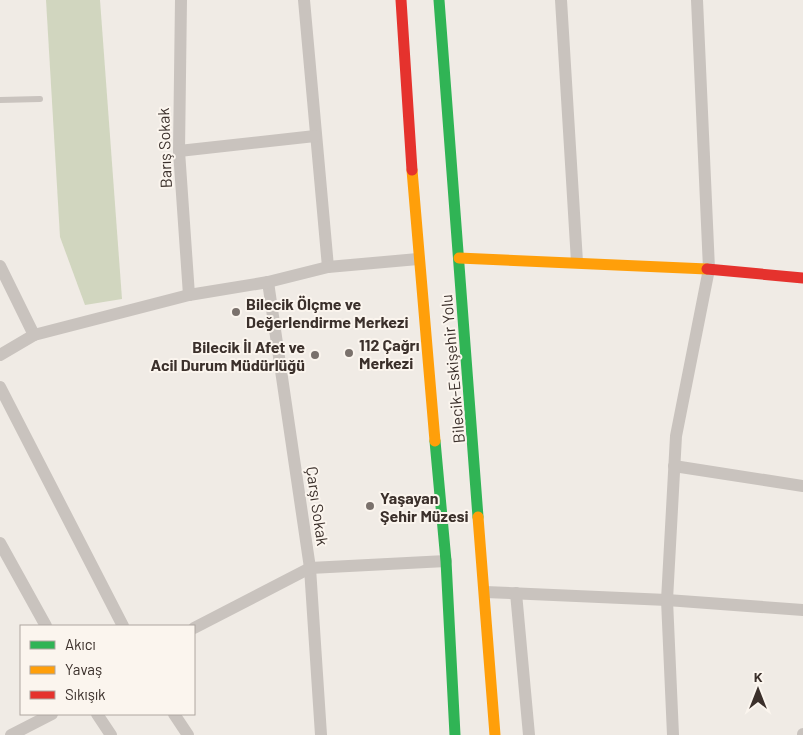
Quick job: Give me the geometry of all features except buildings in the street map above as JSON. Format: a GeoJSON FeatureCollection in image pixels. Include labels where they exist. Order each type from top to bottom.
{"type":"FeatureCollection","features":[{"type":"Feature","properties":{"kind":"main road","name":"Bilecik-Eskişehir Yolu"},"geometry":{"type":"LineString","coordinates":[[401,0],[418,260],[446,561],[455,735]]}},
{"type":"Feature","properties":{"kind":"main road","name":"Bilecik-Eskişehir Yolu"},"geometry":{"type":"LineString","coordinates":[[439,0],[495,735]]}},
{"type":"Feature","properties":{"kind":"main road"},"geometry":{"type":"LineString","coordinates":[[459,258],[709,269],[803,278]]}},
{"type":"Feature","properties":{"kind":"street","name":"Barış Sokak"},"geometry":{"type":"LineString","coordinates":[[181,0],[179,150],[189,295]]}},
{"type":"Feature","properties":{"kind":"street"},"geometry":{"type":"LineString","coordinates":[[304,0],[328,267]]}},
{"type":"Feature","properties":{"kind":"street"},"geometry":{"type":"LineString","coordinates":[[561,0],[577,262]]}},
{"type":"Feature","properties":{"kind":"street"},"geometry":{"type":"LineString","coordinates":[[673,735],[667,600],[676,436],[709,269],[697,0]]}},
{"type":"Feature","properties":{"kind":"street"},"geometry":{"type":"LineString","coordinates":[[179,150],[315,136]]}},
{"type":"Feature","properties":{"kind":"street"},"geometry":{"type":"LineString","coordinates":[[0,355],[34,335],[189,295],[268,282],[328,267],[418,260]]}},
{"type":"Feature","properties":{"kind":"street"},"geometry":{"type":"LineString","coordinates":[[0,266],[34,335]]}},
{"type":"Feature","properties":{"kind":"street","name":"Çarşı Sokak"},"geometry":{"type":"LineString","coordinates":[[268,282],[310,568],[321,735]]}},
{"type":"Feature","properties":{"kind":"street"},"geometry":{"type":"LineString","coordinates":[[0,387],[121,625]]}},
{"type":"Feature","properties":{"kind":"street"},"geometry":{"type":"LineString","coordinates":[[674,466],[803,486]]}},
{"type":"Feature","properties":{"kind":"street"},"geometry":{"type":"LineString","coordinates":[[0,543],[45,625]]}},
{"type":"Feature","properties":{"kind":"street"},"geometry":{"type":"LineString","coordinates":[[195,627],[310,568],[446,561]]}},
{"type":"Feature","properties":{"kind":"street"},"geometry":{"type":"LineString","coordinates":[[485,592],[667,600],[803,610]]}},
{"type":"Feature","properties":{"kind":"street"},"geometry":{"type":"LineString","coordinates":[[516,593],[528,735]]}},
{"type":"Feature","properties":{"kind":"street"},"geometry":{"type":"LineString","coordinates":[[11,735],[50,715]]}},
{"type":"Feature","properties":{"kind":"street"},"geometry":{"type":"LineString","coordinates":[[98,715],[111,735]]}},
{"type":"Feature","properties":{"kind":"street"},"geometry":{"type":"LineString","coordinates":[[175,715],[188,735]]}},
{"type":"Feature","properties":{"kind":"lane"},"geometry":{"type":"LineString","coordinates":[[0,100],[40,98]]}},
{"type":"Feature","properties":{"kind":"green space"},"geometry":{"type":"Polygon","coordinates":[[[46,0],[100,0],[122,299],[85,305],[60,237],[46,0]]]}},
{"type":"Feature","properties":{"kind":"traffic: fast"},"geometry":{"type":"LineString","coordinates":[[439,0],[478,517]]}},
{"type":"Feature","properties":{"kind":"traffic: fast"},"geometry":{"type":"LineString","coordinates":[[435,441],[446,561],[455,735]]}},
{"type":"Feature","properties":{"kind":"traffic: slow"},"geometry":{"type":"LineString","coordinates":[[412,170],[435,441]]}},
{"type":"Feature","properties":{"kind":"traffic: slow"},"geometry":{"type":"LineString","coordinates":[[459,258],[707,269]]}},
{"type":"Feature","properties":{"kind":"traffic: slow"},"geometry":{"type":"LineString","coordinates":[[478,517],[495,735]]}},
{"type":"Feature","properties":{"kind":"traffic: jam"},"geometry":{"type":"LineString","coordinates":[[401,0],[412,170]]}},
{"type":"Feature","properties":{"kind":"traffic: jam"},"geometry":{"type":"LineString","coordinates":[[707,269],[803,278]]}},
{"type":"Feature","properties":{"kind":"place","name":"Bilecik Ölçme ve Değerlendirme Merkezi"},"geometry":{"type":"Point","coordinates":[236,312]}},
{"type":"Feature","properties":{"kind":"place","name":"112 Çağrı Merkezi"},"geometry":{"type":"Point","coordinates":[349,353]}},
{"type":"Feature","properties":{"kind":"place","name":"Bilecik İl Afet ve Acil Durum Müdürlüğü"},"geometry":{"type":"Point","coordinates":[315,355]}},
{"type":"Feature","properties":{"kind":"place","name":"Yaşayan Şehir Müzesi"},"geometry":{"type":"Point","coordinates":[370,506]}}]}
